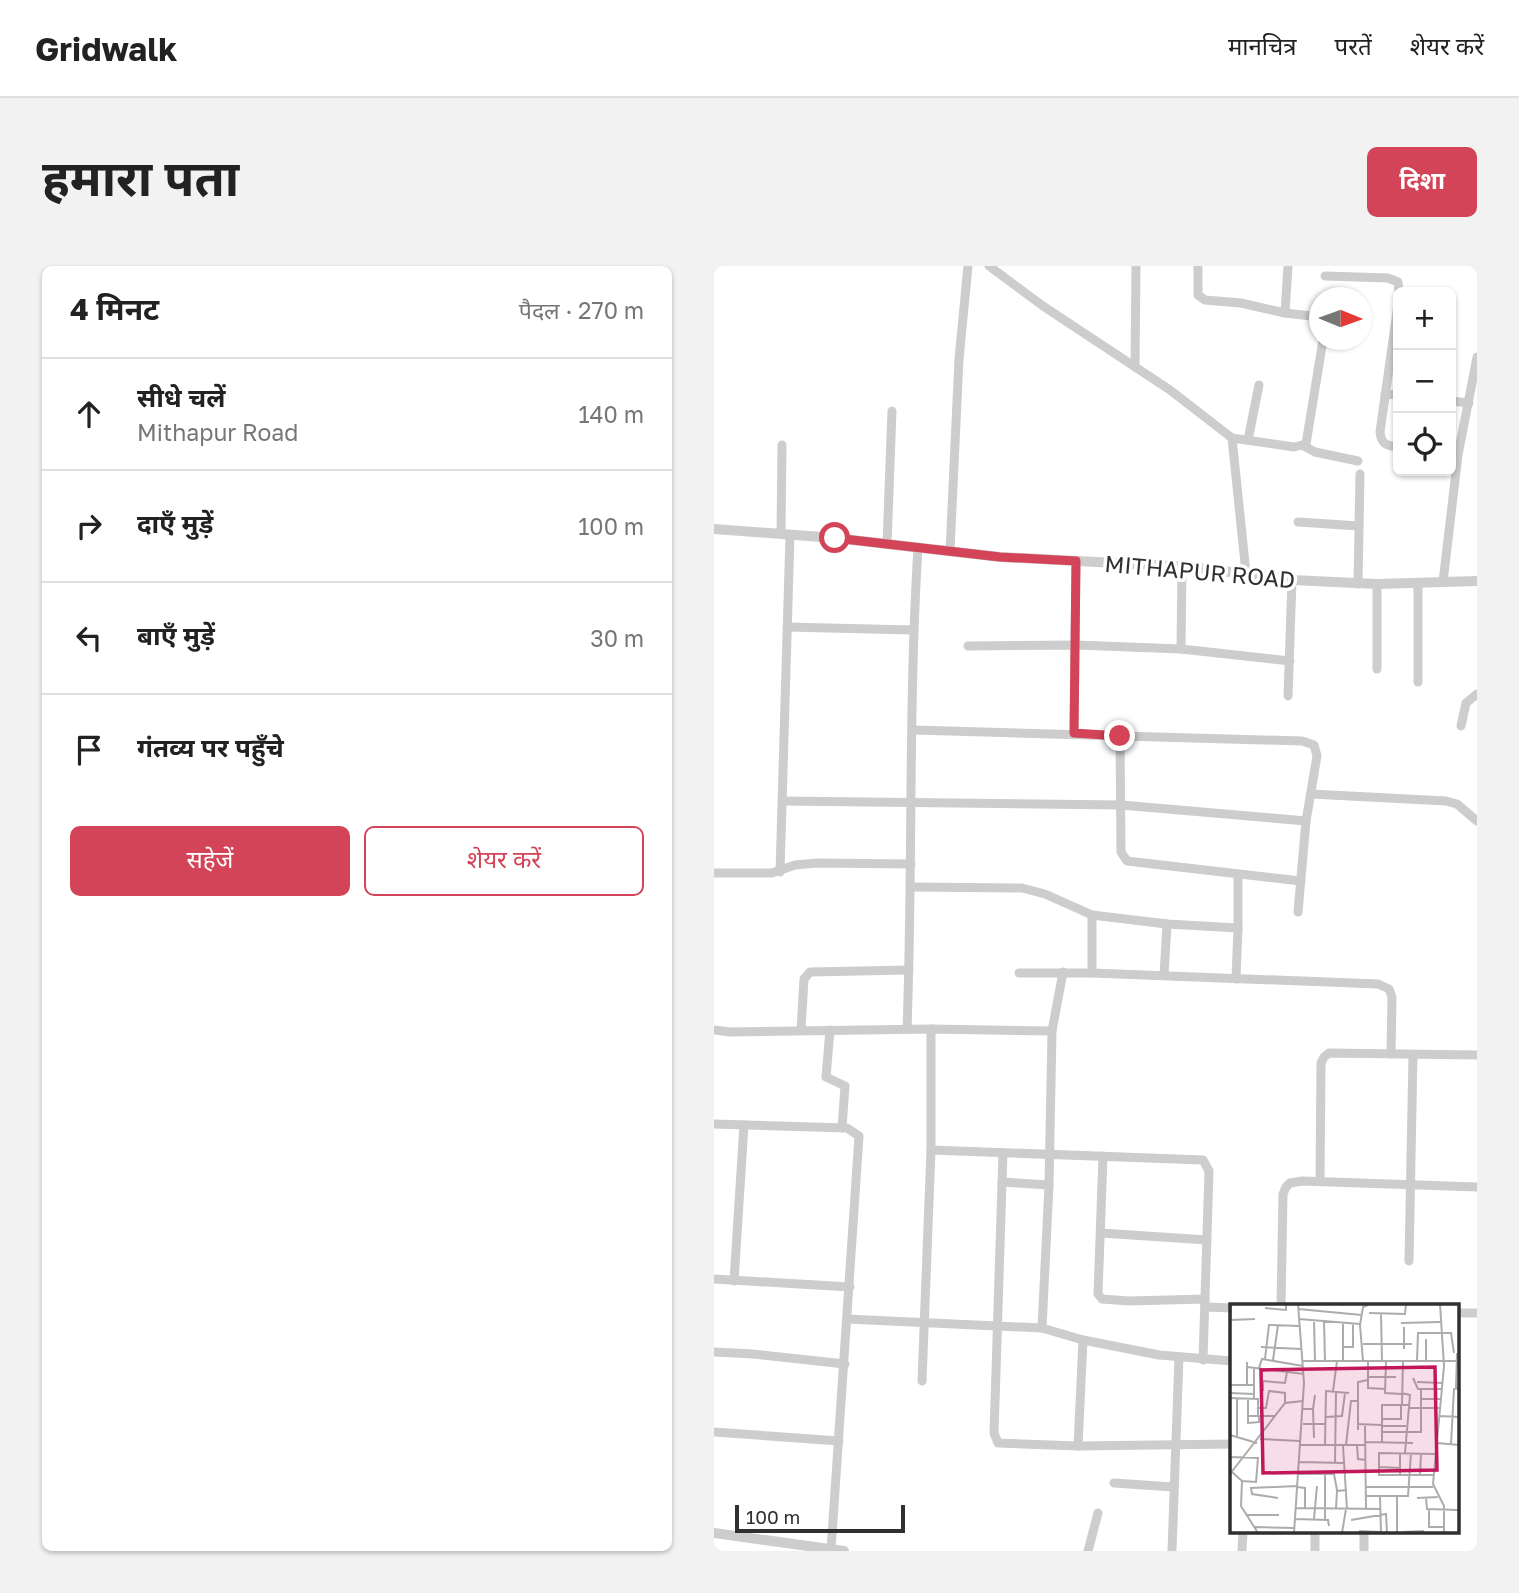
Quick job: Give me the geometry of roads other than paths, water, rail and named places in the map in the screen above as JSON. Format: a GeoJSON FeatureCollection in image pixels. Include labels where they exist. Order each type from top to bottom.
{"type":"FeatureCollection","features":[{"type":"Feature","properties":{"kind":"street"},"geometry":{"type":"LineString","coordinates":[[950,551],[959,359],[968,266]]}},
{"type":"Feature","properties":{"kind":"street"},"geometry":{"type":"LineString","coordinates":[[1135,367],[1136,266]]}},
{"type":"Feature","properties":{"kind":"street"},"geometry":{"type":"LineString","coordinates":[[1198,266],[1197,289],[1200,298],[1309,316]]}},
{"type":"Feature","properties":{"kind":"street"},"geometry":{"type":"LineString","coordinates":[[1284,313],[1288,266]]}},
{"type":"Feature","properties":{"kind":"street"},"geometry":{"type":"LineString","coordinates":[[994,268],[1043,306],[1170,390],[1232,438],[1304,446],[1315,452],[1358,461]]}},
{"type":"Feature","properties":{"kind":"street"},"geometry":{"type":"LineString","coordinates":[[1325,276],[1388,278],[1398,282],[1398,287]]}},
{"type":"Feature","properties":{"kind":"street"},"geometry":{"type":"LineString","coordinates":[[1393,340],[1381,439],[1385,444],[1393,446]]}},
{"type":"Feature","properties":{"kind":"street"},"geometry":{"type":"LineString","coordinates":[[1304,446],[1312,417],[1322,350]]}},
{"type":"Feature","properties":{"kind":"street"},"geometry":{"type":"LineString","coordinates":[[1456,448],[1469,403],[1477,358]]}},
{"type":"Feature","properties":{"kind":"street"},"geometry":{"type":"LineString","coordinates":[[1248,440],[1259,384]]}},
{"type":"Feature","properties":{"kind":"street"},"geometry":{"type":"LineString","coordinates":[[1385,394],[1393,395]]}},
{"type":"Feature","properties":{"kind":"street"},"geometry":{"type":"LineString","coordinates":[[1456,402],[1469,403]]}},
{"type":"Feature","properties":{"kind":"street"},"geometry":{"type":"LineString","coordinates":[[887,544],[892,411]]}},
{"type":"Feature","properties":{"kind":"street"},"geometry":{"type":"LineString","coordinates":[[1232,438],[1246,573]]}},
{"type":"Feature","properties":{"kind":"street"},"geometry":{"type":"LineString","coordinates":[[780,872],[787,627],[782,445]]}},
{"type":"Feature","properties":{"kind":"street"},"geometry":{"type":"LineString","coordinates":[[1358,584],[1360,474]]}},
{"type":"Feature","properties":{"kind":"street"},"geometry":{"type":"LineString","coordinates":[[1443,582],[1452,476]]}},
{"type":"Feature","properties":{"kind":"street"},"geometry":{"type":"LineString","coordinates":[[1298,522],[1359,526]]}},
{"type":"Feature","properties":{"kind":"street","name":"MITHAPUR ROAD"},"geometry":{"type":"LineString","coordinates":[[714,529],[1076,561],[1182,566],[1292,580],[1358,584],[1477,580]]}},
{"type":"Feature","properties":{"kind":"street"},"geometry":{"type":"LineString","coordinates":[[907,1029],[914,730],[913,630],[918,548]]}},
{"type":"Feature","properties":{"kind":"street"},"geometry":{"type":"LineString","coordinates":[[1074,733],[1076,561]]}},
{"type":"Feature","properties":{"kind":"street"},"geometry":{"type":"LineString","coordinates":[[1181,649],[1182,566]]}},
{"type":"Feature","properties":{"kind":"street"},"geometry":{"type":"LineString","coordinates":[[1288,696],[1292,580]]}},
{"type":"Feature","properties":{"kind":"street"},"geometry":{"type":"LineString","coordinates":[[1377,584],[1377,669]]}},
{"type":"Feature","properties":{"kind":"street"},"geometry":{"type":"LineString","coordinates":[[1418,584],[1418,682]]}},
{"type":"Feature","properties":{"kind":"street"},"geometry":{"type":"LineString","coordinates":[[787,627],[913,630]]}},
{"type":"Feature","properties":{"kind":"street"},"geometry":{"type":"LineString","coordinates":[[968,646],[1076,645],[1181,649],[1290,661]]}},
{"type":"Feature","properties":{"kind":"street"},"geometry":{"type":"LineString","coordinates":[[1461,726],[1466,703],[1477,694]]}},
{"type":"Feature","properties":{"kind":"street"},"geometry":{"type":"LineString","coordinates":[[914,730],[1074,733],[1310,743],[1314,745],[1317,756],[1298,912]]}},
{"type":"Feature","properties":{"kind":"street"},"geometry":{"type":"LineString","coordinates":[[1120,736],[1121,852],[1127,861],[1238,876],[1301,881]]}},
{"type":"Feature","properties":{"kind":"street"},"geometry":{"type":"LineString","coordinates":[[1311,794],[1446,802],[1457,804],[1477,821]]}},
{"type":"Feature","properties":{"kind":"street"},"geometry":{"type":"LineString","coordinates":[[782,801],[1121,805],[1307,821]]}},
{"type":"Feature","properties":{"kind":"street"},"geometry":{"type":"LineString","coordinates":[[714,873],[761,874],[817,863],[911,864]]}},
{"type":"Feature","properties":{"kind":"street"},"geometry":{"type":"LineString","coordinates":[[1236,979],[1238,876]]}},
{"type":"Feature","properties":{"kind":"street"},"geometry":{"type":"LineString","coordinates":[[911,887],[1022,888],[1045,894],[1092,915],[1167,924],[1238,928]]}},
{"type":"Feature","properties":{"kind":"street"},"geometry":{"type":"LineString","coordinates":[[1092,915],[1092,972]]}},
{"type":"Feature","properties":{"kind":"street"},"geometry":{"type":"LineString","coordinates":[[1164,975],[1167,924]]}},
{"type":"Feature","properties":{"kind":"street"},"geometry":{"type":"LineString","coordinates":[[801,1030],[804,979],[810,972],[909,970]]}},
{"type":"Feature","properties":{"kind":"street"},"geometry":{"type":"LineString","coordinates":[[1042,1328],[1049,1185],[1052,1031],[1063,972]]}},
{"type":"Feature","properties":{"kind":"street"},"geometry":{"type":"LineString","coordinates":[[1019,973],[1092,972],[1386,986],[1392,997],[1393,1010],[1391,1054]]}},
{"type":"Feature","properties":{"kind":"street"},"geometry":{"type":"LineString","coordinates":[[922,1381],[931,1150],[932,1029]]}},
{"type":"Feature","properties":{"kind":"street"},"geometry":{"type":"LineString","coordinates":[[714,1030],[1052,1031]]}},
{"type":"Feature","properties":{"kind":"street"},"geometry":{"type":"LineString","coordinates":[[830,1030],[826,1077],[845,1086],[842,1128]]}},
{"type":"Feature","properties":{"kind":"street"},"geometry":{"type":"LineString","coordinates":[[1320,1181],[1321,1063],[1324,1057],[1329,1053],[1477,1055]]}},
{"type":"Feature","properties":{"kind":"street"},"geometry":{"type":"LineString","coordinates":[[1409,1261],[1413,1055]]}},
{"type":"Feature","properties":{"kind":"street"},"geometry":{"type":"LineString","coordinates":[[714,1124],[842,1128],[856,1132],[860,1144],[831,1550]]}},
{"type":"Feature","properties":{"kind":"street"},"geometry":{"type":"LineString","coordinates":[[734,1281],[744,1125]]}},
{"type":"Feature","properties":{"kind":"street"},"geometry":{"type":"LineString","coordinates":[[931,1150],[1203,1160],[1209,1171],[1203,1360]]}},
{"type":"Feature","properties":{"kind":"street"},"geometry":{"type":"LineString","coordinates":[[1003,1153],[995,1439],[1002,1444],[1079,1446],[1230,1444]]}},
{"type":"Feature","properties":{"kind":"street"},"geometry":{"type":"LineString","coordinates":[[1103,1156],[1097,1286],[1102,1299],[1205,1303],[1230,1308]]}},
{"type":"Feature","properties":{"kind":"street"},"geometry":{"type":"LineString","coordinates":[[1281,1304],[1283,1194],[1290,1183],[1320,1181],[1477,1187]]}},
{"type":"Feature","properties":{"kind":"street"},"geometry":{"type":"LineString","coordinates":[[1002,1182],[1049,1185]]}},
{"type":"Feature","properties":{"kind":"street"},"geometry":{"type":"LineString","coordinates":[[1101,1233],[1206,1240]]}},
{"type":"Feature","properties":{"kind":"street"},"geometry":{"type":"LineString","coordinates":[[714,1279],[850,1287]]}},
{"type":"Feature","properties":{"kind":"street"},"geometry":{"type":"LineString","coordinates":[[847,1320],[1042,1328],[1083,1340],[1179,1357],[1230,1361]]}},
{"type":"Feature","properties":{"kind":"street"},"geometry":{"type":"LineString","coordinates":[[1079,1446],[1083,1340]]}},
{"type":"Feature","properties":{"kind":"street"},"geometry":{"type":"LineString","coordinates":[[714,1352],[845,1364]]}},
{"type":"Feature","properties":{"kind":"street"},"geometry":{"type":"LineString","coordinates":[[1172,1551],[1179,1357]]}},
{"type":"Feature","properties":{"kind":"street"},"geometry":{"type":"LineString","coordinates":[[714,1432],[839,1441]]}},
{"type":"Feature","properties":{"kind":"street"},"geometry":{"type":"LineString","coordinates":[[1114,1483],[1173,1487]]}},
{"type":"Feature","properties":{"kind":"street"},"geometry":{"type":"LineString","coordinates":[[1088,1551],[1098,1513]]}},
{"type":"Feature","properties":{"kind":"street"},"geometry":{"type":"LineString","coordinates":[[714,1533],[844,1551]]}}]}
